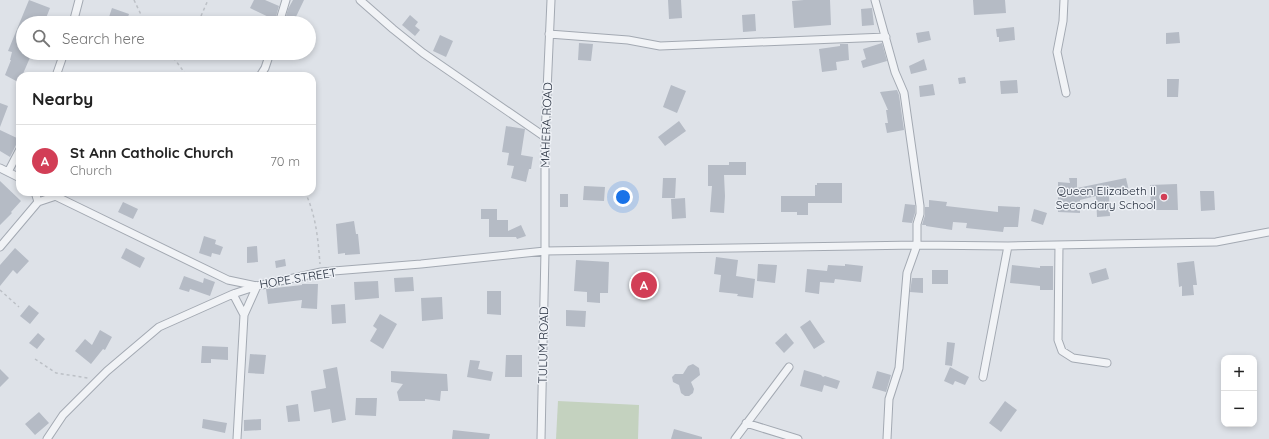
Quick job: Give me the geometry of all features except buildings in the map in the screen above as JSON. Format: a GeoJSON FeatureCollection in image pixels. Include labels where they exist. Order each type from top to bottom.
{"type":"FeatureCollection","features":[{"type":"Feature","properties":{"kind":"street"},"geometry":{"type":"LineString","coordinates":[[75,16],[79,0]]}},
{"type":"Feature","properties":{"kind":"street"},"geometry":{"type":"LineString","coordinates":[[282,16],[286,0]]}},
{"type":"Feature","properties":{"kind":"street"},"geometry":{"type":"LineString","coordinates":[[360,0],[423,53],[545,137]]}},
{"type":"Feature","properties":{"kind":"street","name":"MAHERA ROAD"},"geometry":{"type":"LineString","coordinates":[[545,250],[545,137],[551,0]]}},
{"type":"Feature","properties":{"kind":"street"},"geometry":{"type":"LineString","coordinates":[[875,0],[895,72],[904,93],[920,206],[920,214],[917,224],[917,245],[907,273],[898,368],[889,399],[887,439]]}},
{"type":"Feature","properties":{"kind":"street"},"geometry":{"type":"LineString","coordinates":[[1064,0],[1064,21],[1057,52],[1066,93]]}},
{"type":"Feature","properties":{"kind":"street"},"geometry":{"type":"LineString","coordinates":[[550,34],[628,40],[660,46],[886,37]]}},
{"type":"Feature","properties":{"kind":"street"},"geometry":{"type":"LineString","coordinates":[[57,72],[62,60]]}},
{"type":"Feature","properties":{"kind":"street"},"geometry":{"type":"LineString","coordinates":[[263,72],[268,60]]}},
{"type":"Feature","properties":{"kind":"street"},"geometry":{"type":"LineString","coordinates":[[8,172],[16,157]]}},
{"type":"Feature","properties":{"kind":"street"},"geometry":{"type":"LineString","coordinates":[[0,168],[16,176]]}},
{"type":"Feature","properties":{"kind":"street"},"geometry":{"type":"LineString","coordinates":[[36,196],[38,202]]}},
{"type":"Feature","properties":{"kind":"street"},"geometry":{"type":"LineString","coordinates":[[0,247],[38,202],[56,196]]}},
{"type":"Feature","properties":{"kind":"street","name":"HOPE STREET"},"geometry":{"type":"LineString","coordinates":[[56,196],[228,280],[257,286],[321,272],[421,264],[545,250],[917,245],[1008,246],[1216,242],[1269,232]]}},
{"type":"Feature","properties":{"kind":"street"},"geometry":{"type":"LineString","coordinates":[[1059,245],[1058,340],[1062,351],[1073,358],[1107,363]]}},
{"type":"Feature","properties":{"kind":"street"},"geometry":{"type":"LineString","coordinates":[[983,377],[1008,246]]}},
{"type":"Feature","properties":{"kind":"street","name":"TULUM ROAD"},"geometry":{"type":"LineString","coordinates":[[541,439],[545,250]]}},
{"type":"Feature","properties":{"kind":"street"},"geometry":{"type":"LineString","coordinates":[[47,439],[63,415],[98,380],[159,327],[233,294],[257,286]]}},
{"type":"Feature","properties":{"kind":"street"},"geometry":{"type":"LineString","coordinates":[[237,439],[244,315],[257,286]]}},
{"type":"Feature","properties":{"kind":"street"},"geometry":{"type":"LineString","coordinates":[[233,294],[244,315]]}},
{"type":"Feature","properties":{"kind":"street"},"geometry":{"type":"LineString","coordinates":[[735,439],[789,367]]}},
{"type":"Feature","properties":{"kind":"street"},"geometry":{"type":"LineString","coordinates":[[746,423],[798,439]]}},
{"type":"Feature","properties":{"kind":"path"},"geometry":{"type":"LineString","coordinates":[[134,0],[142,16]]}},
{"type":"Feature","properties":{"kind":"path"},"geometry":{"type":"LineString","coordinates":[[201,16],[208,0]]}},
{"type":"Feature","properties":{"kind":"path"},"geometry":{"type":"LineString","coordinates":[[175,60],[183,72]]}},
{"type":"Feature","properties":{"kind":"path"},"geometry":{"type":"LineString","coordinates":[[308,196],[316,227],[321,272]]}},
{"type":"Feature","properties":{"kind":"path"},"geometry":{"type":"LineString","coordinates":[[0,290],[19,307]]}},
{"type":"Feature","properties":{"kind":"path"},"geometry":{"type":"LineString","coordinates":[[36,359],[56,373],[98,380]]}},
{"type":"Feature","properties":{"kind":"green space"},"geometry":{"type":"Polygon","coordinates":[[[558,401],[639,405],[638,439],[556,439],[558,401]]]}},
{"type":"Feature","properties":{"kind":"place","name":"Queen Elizabeth II Secondary School"},"geometry":{"type":"Point","coordinates":[1164,197]}},
{"type":"Feature","properties":{"kind":"place","name":"St Ann Catholic Church"},"geometry":{"type":"Point","coordinates":[644,285]}}]}
